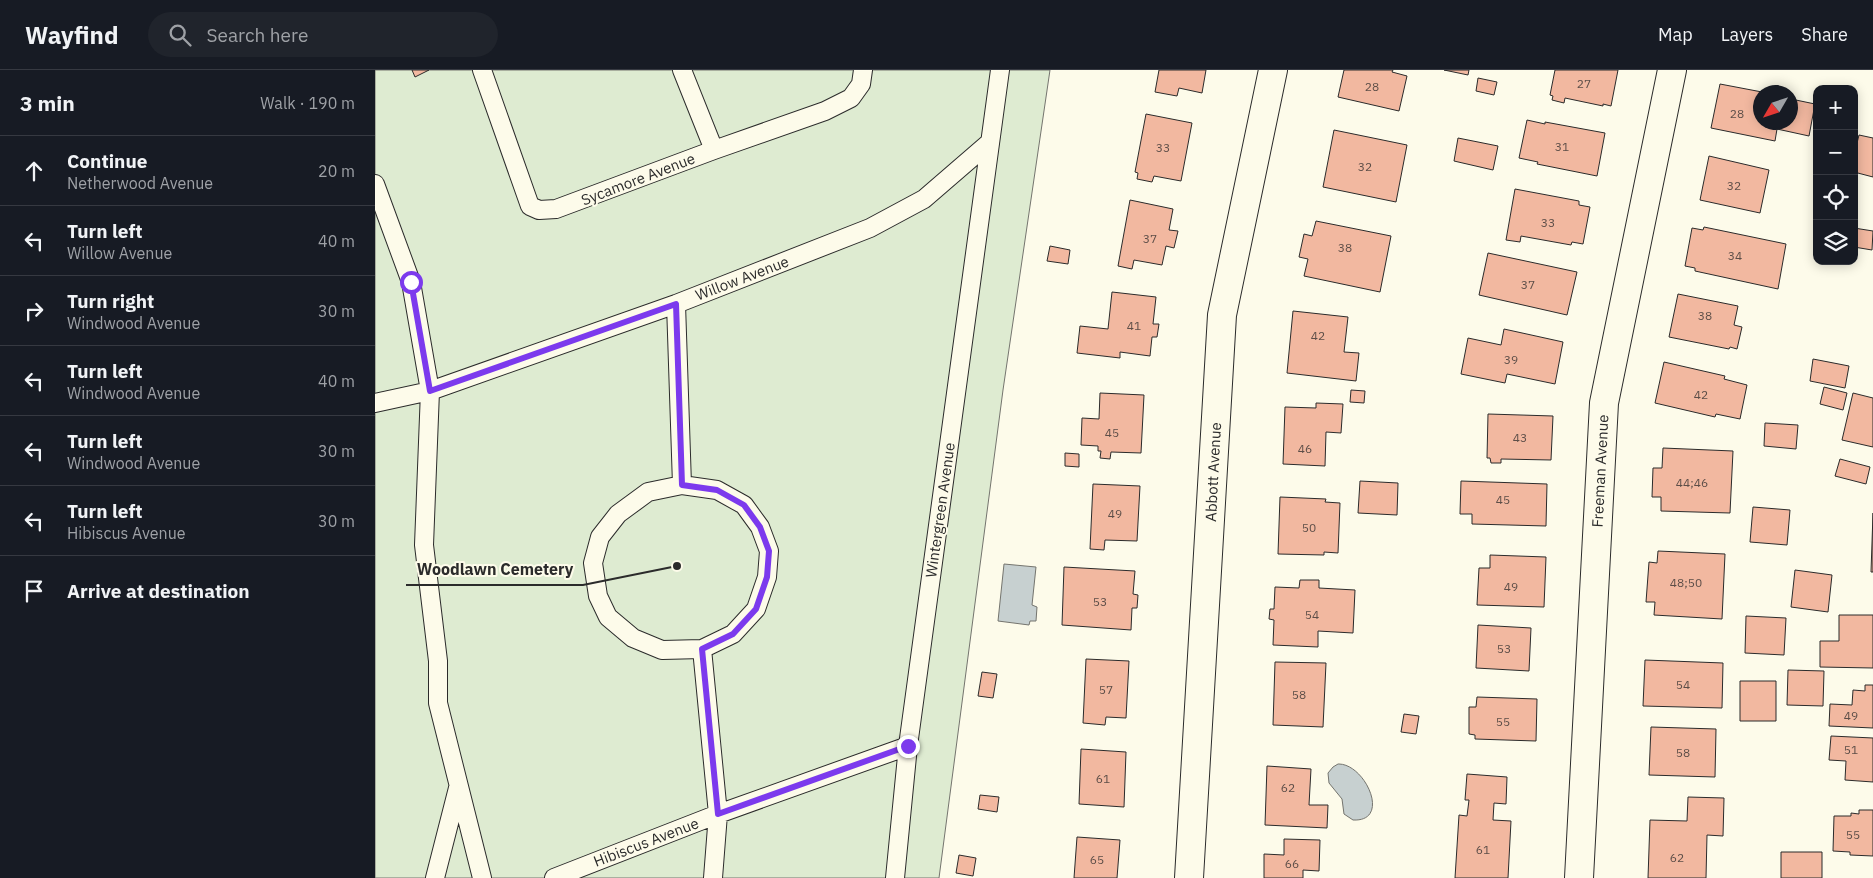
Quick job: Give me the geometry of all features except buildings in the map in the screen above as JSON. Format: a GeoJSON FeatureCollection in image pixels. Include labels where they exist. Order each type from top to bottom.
{"type":"FeatureCollection","features":[{"type":"Feature","properties":{"kind":"street","name":"Abbott Avenue"},"geometry":{"type":"LineString","coordinates":[[1189,878],[1222,315],[1273,70]]}},
{"type":"Feature","properties":{"kind":"street","name":"Freeman Avenue"},"geometry":{"type":"LineString","coordinates":[[1579,878],[1605,394],[1672,70]]}},
{"type":"Feature","properties":{"kind":"lane","name":"Sycamore Avenue"},"geometry":{"type":"LineString","coordinates":[[482,70],[530,206],[539,210],[556,210],[714,150],[825,111],[851,98],[861,84],[863,70]]}},
{"type":"Feature","properties":{"kind":"lane"},"geometry":{"type":"LineString","coordinates":[[682,70],[714,150]]}},
{"type":"Feature","properties":{"kind":"lane"},"geometry":{"type":"LineString","coordinates":[[990,142],[1000,70]]}},
{"type":"Feature","properties":{"kind":"lane","name":"Willow Avenue"},"geometry":{"type":"LineString","coordinates":[[375,403],[430,391],[676,304],[870,228],[924,200],[990,142]]}},
{"type":"Feature","properties":{"kind":"lane","name":"Wintergreen Avenue"},"geometry":{"type":"LineString","coordinates":[[895,878],[908,746],[990,142]]}},
{"type":"Feature","properties":{"kind":"lane"},"geometry":{"type":"LineString","coordinates":[[375,184],[411,282],[430,391],[425,544],[439,661],[437,703],[482,878]]}},
{"type":"Feature","properties":{"kind":"lane"},"geometry":{"type":"LineString","coordinates":[[676,304],[682,485]]}},
{"type":"Feature","properties":{"kind":"lane"},"geometry":{"type":"LineString","coordinates":[[682,485],[717,490],[744,505],[760,527],[769,551],[767,577],[756,609],[733,634],[702,649],[662,650],[633,638],[608,617],[598,596],[593,564],[600,537],[619,514],[648,492],[682,485]]}},
{"type":"Feature","properties":{"kind":"lane"},"geometry":{"type":"LineString","coordinates":[[702,649],[718,814],[713,878]]}},
{"type":"Feature","properties":{"kind":"lane","name":"Hibiscus Avenue"},"geometry":{"type":"LineString","coordinates":[[554,878],[718,814],[908,746]]}},
{"type":"Feature","properties":{"kind":"lane"},"geometry":{"type":"LineString","coordinates":[[435,878],[459,788]]}},
{"type":"Feature","properties":{"kind":"green space"},"geometry":{"type":"Polygon","coordinates":[[[375,70],[1050,70],[1003,390],[939,878],[375,878],[375,70]]]}},
{"type":"Feature","properties":{"kind":"shaded area"},"geometry":{"type":"Polygon","coordinates":[[[1004,564],[1036,567],[1032,605],[1037,607],[1036,621],[1030,621],[1029,625],[998,621],[1004,564]]]}},
{"type":"Feature","properties":{"kind":"shaded area"},"geometry":{"type":"Polygon","coordinates":[[[1338,764],[1348,766],[1357,773],[1365,782],[1370,792],[1373,803],[1371,812],[1365,818],[1353,820],[1344,814],[1342,799],[1329,783],[1328,773],[1338,764]]]}},
{"type":"Feature","properties":{"kind":"place","name":"Woodlawn Cemetery"},"geometry":{"type":"Point","coordinates":[677,566]}},
{"type":"Feature","properties":{"kind":"route"},"geometry":{"type":"LineString","coordinates":[[411,282],[430,391],[676,304],[682,485],[717,490],[744,505],[760,527],[769,551],[767,577],[756,609],[733,634],[702,649],[718,814],[908,746]]}}]}
